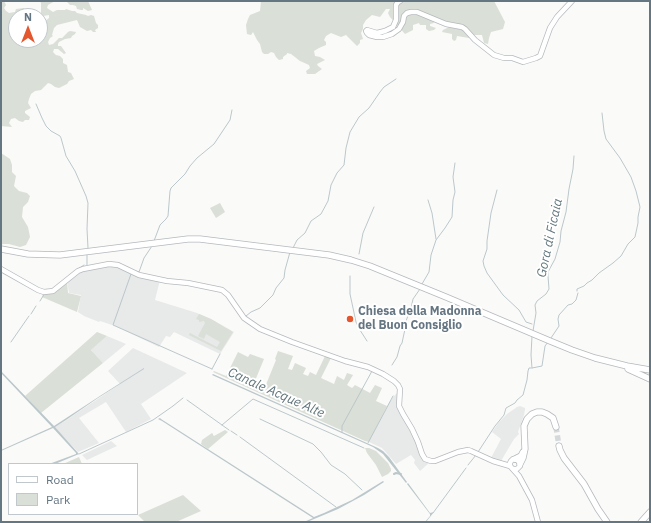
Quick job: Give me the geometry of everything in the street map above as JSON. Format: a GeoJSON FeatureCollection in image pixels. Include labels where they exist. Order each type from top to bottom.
{"type":"FeatureCollection","features":[{"type":"Feature","properties":{"kind":"highway"},"geometry":{"type":"LineString","coordinates":[[1,251],[46,257],[69,258],[200,241],[329,255],[351,260],[493,318],[560,348],[594,360],[642,370]]}},
{"type":"Feature","properties":{"kind":"highway"},"geometry":{"type":"LineString","coordinates":[[618,365],[650,379]]}},
{"type":"Feature","properties":{"kind":"highway"},"geometry":{"type":"LineString","coordinates":[[628,369],[650,371]]}},
{"type":"Feature","properties":{"kind":"highway"},"geometry":{"type":"LineString","coordinates":[[519,465],[525,446],[524,426],[532,414],[540,412],[547,414],[553,418],[556,427]]}},
{"type":"Feature","properties":{"kind":"highway"},"geometry":{"type":"LineString","coordinates":[[512,464],[521,456],[525,446]]}},
{"type":"Feature","properties":{"kind":"highway"},"geometry":{"type":"LineString","coordinates":[[559,446],[564,458],[584,484],[607,522]]}},
{"type":"Feature","properties":{"kind":"highway"},"geometry":{"type":"LineString","coordinates":[[641,522],[650,512]]}},
{"type":"Feature","properties":{"kind":"main road"},"geometry":{"type":"LineString","coordinates":[[400,1],[396,5],[396,20],[393,27],[377,33],[367,30],[366,31],[369,35],[383,37],[392,34],[399,29],[403,22],[404,16],[407,13],[417,12],[446,24],[462,27],[466,29],[475,40],[494,55],[504,58],[512,58],[522,62],[540,56],[550,28],[557,17],[572,1]]}},
{"type":"Feature","properties":{"kind":"main road"},"geometry":{"type":"LineString","coordinates":[[1,269],[44,292],[53,291],[78,271],[110,264],[118,265],[140,276],[222,290],[228,295],[242,316],[260,329],[345,361],[368,367],[394,381],[400,388],[399,406],[412,429],[425,459],[433,461],[468,450],[493,461],[502,463],[512,464],[518,460],[519,476]]}},
{"type":"Feature","properties":{"kind":"main road"},"geometry":{"type":"LineString","coordinates":[[512,464],[515,470],[519,465]]}},
{"type":"Feature","properties":{"kind":"main road"},"geometry":{"type":"LineString","coordinates":[[512,464],[532,500],[538,522]]}},
{"type":"Feature","properties":{"kind":"shaded area"},"geometry":{"type":"Polygon","coordinates":[[[101,266],[117,266],[160,280],[155,300],[197,313],[234,332],[220,354],[174,332],[170,337],[166,336],[159,347],[115,326],[84,316],[78,312],[81,295],[69,293],[67,281],[79,272],[101,266]]]}},
{"type":"Feature","properties":{"kind":"shaded area"},"geometry":{"type":"Polygon","coordinates":[[[107,336],[126,344],[103,363],[91,350],[107,336]]]}},
{"type":"Feature","properties":{"kind":"shaded area"},"geometry":{"type":"Polygon","coordinates":[[[133,348],[187,373],[141,404],[151,419],[126,432],[106,402],[79,418],[99,443],[78,452],[54,427],[120,384],[108,371],[133,348]]]}},
{"type":"Feature","properties":{"kind":"shaded area"},"geometry":{"type":"Polygon","coordinates":[[[144,368],[55,427],[79,454],[57,463],[52,463],[76,454],[53,428],[1,451],[52,427],[1,373],[1,371],[54,426],[144,368]]]}},
{"type":"Feature","properties":{"kind":"shaded area"},"geometry":{"type":"Polygon","coordinates":[[[213,374],[378,448],[389,457],[407,482],[406,483],[383,454],[373,447],[212,375],[213,374]]]}},
{"type":"Feature","properties":{"kind":"shaded area"},"geometry":{"type":"Polygon","coordinates":[[[399,391],[398,407],[429,463],[420,471],[414,463],[415,460],[411,455],[396,464],[382,448],[369,442],[387,406],[399,391]]]}},
{"type":"Feature","properties":{"kind":"shaded area"},"geometry":{"type":"Polygon","coordinates":[[[520,406],[525,408],[525,410],[518,432],[519,434],[514,439],[501,461],[491,458],[501,439],[492,432],[507,414],[520,406]]]}},
{"type":"Feature","properties":{"kind":"shaded area"},"geometry":{"type":"Polygon","coordinates":[[[160,418],[314,517],[352,500],[383,481],[384,482],[338,509],[304,522],[313,518],[158,419],[160,418]]]}},
{"type":"Feature","properties":{"kind":"shaded area"},"geometry":{"type":"Polygon","coordinates":[[[111,441],[117,446],[87,460],[82,455],[111,441]]]}},
{"type":"Feature","properties":{"kind":"shaded area"},"geometry":{"type":"Polygon","coordinates":[[[408,483],[430,513],[434,512],[426,522],[430,514],[407,484],[408,483]]]}},
{"type":"Feature","properties":{"kind":"green space"},"geometry":{"type":"Polygon","coordinates":[[[4,1],[6,5],[4,8],[8,12],[8,48],[48,48],[48,42],[49,45],[53,44],[68,32],[76,32],[71,38],[65,39],[58,44],[58,46],[61,46],[66,53],[64,54],[58,49],[54,49],[53,52],[63,59],[63,63],[67,65],[68,72],[71,73],[74,79],[59,88],[48,83],[41,90],[35,91],[31,94],[28,103],[31,108],[25,111],[25,113],[30,117],[29,120],[25,120],[23,122],[15,118],[11,119],[9,123],[12,127],[1,126],[1,2],[4,1]]]}},
{"type":"Feature","properties":{"kind":"green space"},"geometry":{"type":"Polygon","coordinates":[[[40,1],[55,1],[48,5],[47,8],[41,8],[40,1]]]}},
{"type":"Feature","properties":{"kind":"green space"},"geometry":{"type":"Polygon","coordinates":[[[66,1],[88,1],[92,10],[88,11],[83,8],[83,10],[77,9],[76,6],[70,5],[66,1]]]}},
{"type":"Feature","properties":{"kind":"green space"},"geometry":{"type":"Polygon","coordinates":[[[261,1],[494,1],[505,22],[503,29],[491,32],[488,44],[484,43],[482,35],[473,35],[469,38],[457,36],[456,40],[454,41],[452,39],[452,34],[442,32],[449,27],[433,21],[434,23],[430,24],[430,26],[436,28],[434,30],[429,31],[426,29],[426,25],[420,25],[419,23],[413,25],[413,30],[405,34],[390,17],[388,13],[390,9],[386,9],[380,17],[372,15],[366,20],[361,33],[363,39],[360,40],[360,43],[357,46],[346,35],[341,37],[331,33],[326,36],[324,40],[326,45],[314,51],[315,56],[325,60],[317,64],[322,69],[315,74],[307,74],[306,71],[310,68],[309,65],[287,53],[283,59],[279,60],[274,53],[271,52],[264,54],[253,32],[251,35],[247,34],[246,25],[248,19],[250,15],[260,11],[261,1]]]}},
{"type":"Feature","properties":{"kind":"green space"},"geometry":{"type":"Polygon","coordinates":[[[48,9],[53,12],[66,9],[88,16],[91,15],[94,16],[98,25],[98,28],[95,30],[96,32],[93,32],[91,30],[87,31],[80,27],[77,20],[57,25],[54,28],[53,36],[48,42],[48,9]]]}},
{"type":"Feature","properties":{"kind":"green space"},"geometry":{"type":"Polygon","coordinates":[[[1,153],[10,159],[12,172],[16,176],[14,186],[19,191],[27,193],[30,196],[28,202],[23,207],[22,217],[28,227],[30,237],[26,245],[20,247],[9,244],[1,245],[1,153]]]}},
{"type":"Feature","properties":{"kind":"green space"},"geometry":{"type":"Polygon","coordinates":[[[220,203],[225,212],[216,218],[210,208],[220,203]]]}},
{"type":"Feature","properties":{"kind":"green space"},"geometry":{"type":"Polygon","coordinates":[[[67,282],[68,293],[81,296],[77,312],[42,297],[43,294],[54,293],[67,282]]]}},
{"type":"Feature","properties":{"kind":"green space"},"geometry":{"type":"Polygon","coordinates":[[[199,314],[233,332],[221,351],[189,335],[190,333],[217,347],[220,342],[206,334],[204,339],[198,336],[205,323],[204,321],[199,322],[199,320],[196,319],[199,314]]]}},
{"type":"Feature","properties":{"kind":"green space"},"geometry":{"type":"Polygon","coordinates":[[[97,332],[107,336],[91,350],[103,363],[41,413],[25,396],[97,332]]]}},
{"type":"Feature","properties":{"kind":"green space"},"geometry":{"type":"Polygon","coordinates":[[[278,351],[293,356],[288,369],[292,370],[295,363],[306,368],[303,374],[308,376],[310,372],[316,375],[325,356],[331,358],[321,378],[334,384],[337,376],[344,380],[347,373],[353,375],[347,385],[352,388],[355,385],[370,393],[375,385],[382,388],[376,401],[387,406],[369,442],[213,372],[214,371],[226,376],[238,352],[248,357],[250,354],[264,359],[252,388],[263,392],[276,360],[278,351]]]}},
{"type":"Feature","properties":{"kind":"green space"},"geometry":{"type":"Polygon","coordinates":[[[225,430],[228,432],[208,449],[201,444],[202,440],[212,433],[214,436],[225,430]]]}},
{"type":"Feature","properties":{"kind":"green space"},"geometry":{"type":"Polygon","coordinates":[[[365,448],[376,451],[388,463],[391,471],[388,474],[382,477],[365,448]]]}},
{"type":"Feature","properties":{"kind":"green space"},"geometry":{"type":"Polygon","coordinates":[[[79,457],[82,463],[65,463],[79,457]]]}},
{"type":"Feature","properties":{"kind":"green space"},"geometry":{"type":"Polygon","coordinates":[[[183,495],[201,511],[176,522],[145,522],[138,515],[183,495]]]}},
{"type":"Feature","properties":{"kind":"waterway"},"geometry":{"type":"LineString","coordinates":[[293,248],[297,240],[305,233],[311,221],[321,214],[328,201],[331,185],[337,173],[344,165],[350,132],[359,117],[369,108],[384,87],[396,79]]}},
{"type":"Feature","properties":{"kind":"waterway"},"geometry":{"type":"LineString","coordinates":[[36,104],[46,126],[60,136],[66,156],[75,171],[86,196],[88,203],[88,248]]}},
{"type":"Feature","properties":{"kind":"waterway","name":"Canale Acque Alte"},"geometry":{"type":"LineString","coordinates":[[154,241],[160,225],[168,216],[171,188],[185,174],[197,158],[214,144],[230,120],[232,110]]}},
{"type":"Feature","properties":{"kind":"waterway"},"geometry":{"type":"LineString","coordinates":[[577,291],[577,289],[584,286],[621,256],[628,244],[635,237],[638,223],[640,207],[636,191],[631,177],[620,158],[606,139],[602,113]]}},
{"type":"Feature","properties":{"kind":"waterway","name":"Gora di Ficaia"},"geometry":{"type":"LineString","coordinates":[[533,331],[536,313],[535,305],[549,289],[548,272],[555,259],[560,242],[574,156]]}},
{"type":"Feature","properties":{"kind":"waterway"},"geometry":{"type":"LineString","coordinates":[[422,284],[429,272],[431,255],[436,240],[452,217],[455,192],[453,177],[455,163]]}},
{"type":"Feature","properties":{"kind":"waterway"},"geometry":{"type":"LineString","coordinates":[[497,190],[491,213],[487,249],[483,261],[484,266],[487,273],[503,295],[519,310],[526,322],[532,324]]}},
{"type":"Feature","properties":{"kind":"waterway"},"geometry":{"type":"LineString","coordinates":[[428,200],[432,213],[436,239]]}},
{"type":"Feature","properties":{"kind":"waterway"},"geometry":{"type":"LineString","coordinates":[[359,254],[363,233],[374,207]]}},
{"type":"Feature","properties":{"kind":"waterway","name":"Canale Acque Alte"},"geometry":{"type":"LineString","coordinates":[[132,270],[139,272],[144,258],[152,246]]}},
{"type":"Feature","properties":{"kind":"waterway"},"geometry":{"type":"LineString","coordinates":[[246,316],[260,308],[273,295],[276,288],[284,278],[290,252]]}},
{"type":"Feature","properties":{"kind":"waterway"},"geometry":{"type":"LineString","coordinates":[[87,254],[87,265]]}},
{"type":"Feature","properties":{"kind":"waterway"},"geometry":{"type":"LineString","coordinates":[[78,269],[84,265]]}},
{"type":"Feature","properties":{"kind":"waterway","name":"Canale Acque Alte"},"geometry":{"type":"LineString","coordinates":[[131,274],[113,325],[212,369]]}},
{"type":"Feature","properties":{"kind":"waterway"},"geometry":{"type":"LineString","coordinates":[[350,276],[350,294],[356,322],[367,341]]}},
{"type":"Feature","properties":{"kind":"waterway"},"geometry":{"type":"LineString","coordinates":[[392,365],[397,357],[402,343],[406,321],[413,299],[420,289]]}},
{"type":"Feature","properties":{"kind":"waterway"},"geometry":{"type":"LineString","coordinates":[[40,301],[45,293]]}},
{"type":"Feature","properties":{"kind":"waterway"},"geometry":{"type":"LineString","coordinates":[[551,338],[559,326],[559,315],[568,305],[572,304],[576,300],[578,293]]}},
{"type":"Feature","properties":{"kind":"waterway"},"geometry":{"type":"LineString","coordinates":[[31,314],[36,306]]}},
{"type":"Feature","properties":{"kind":"waterway"},"geometry":{"type":"LineString","coordinates":[[11,342],[29,316]]}},
{"type":"Feature","properties":{"kind":"waterway","name":"Gora di Ficaia"},"geometry":{"type":"LineString","coordinates":[[532,336],[532,368]]}},
{"type":"Feature","properties":{"kind":"waterway"},"geometry":{"type":"LineString","coordinates":[[532,368],[542,366],[545,346],[548,342]]}},
{"type":"Feature","properties":{"kind":"waterway"},"geometry":{"type":"LineString","coordinates":[[212,369],[220,354]]}},
{"type":"Feature","properties":{"kind":"waterway"},"geometry":{"type":"LineString","coordinates":[[478,452],[504,415],[506,408],[515,403],[523,395],[528,371],[529,368],[531,368]]}},
{"type":"Feature","properties":{"kind":"waterway"},"geometry":{"type":"LineString","coordinates":[[342,432],[342,426],[372,371]]}},
{"type":"Feature","properties":{"kind":"waterway"},"geometry":{"type":"LineString","coordinates":[[368,443],[393,396]]}},
{"type":"Feature","properties":{"kind":"waterway"},"geometry":{"type":"LineString","coordinates":[[79,454],[153,420],[183,398]]}},
{"type":"Feature","properties":{"kind":"waterway"},"geometry":{"type":"LineString","coordinates":[[222,425],[253,399],[364,448]]}},
{"type":"Feature","properties":{"kind":"waterway"},"geometry":{"type":"LineString","coordinates":[[187,400],[229,430]]}},
{"type":"Feature","properties":{"kind":"waterway"},"geometry":{"type":"LineString","coordinates":[[260,419],[313,444],[331,465],[345,474],[362,490]]}},
{"type":"Feature","properties":{"kind":"waterway"},"geometry":{"type":"LineString","coordinates":[[231,431],[237,435]]}},
{"type":"Feature","properties":{"kind":"waterway"},"geometry":{"type":"LineString","coordinates":[[240,437],[336,507]]}},
{"type":"Feature","properties":{"kind":"waterway"},"geometry":{"type":"LineString","coordinates":[[468,465],[476,455]]}},
{"type":"Feature","properties":{"kind":"waterway"},"geometry":{"type":"LineString","coordinates":[[433,513],[466,468]]}},
{"type":"Feature","properties":{"kind":"waterway","name":"Canale Acque Alte"},"geometry":{"type":"LineString","coordinates":[[394,474],[401,474]]}},
{"type":"Feature","properties":{"kind":"tunnel"},"geometry":{"type":"LineString","coordinates":[[556,427],[559,446]]}},
{"type":"Feature","properties":{"kind":"place","name":"Chiesa della Madonna del Buon Consiglio"},"geometry":{"type":"Point","coordinates":[350,319]}}]}
